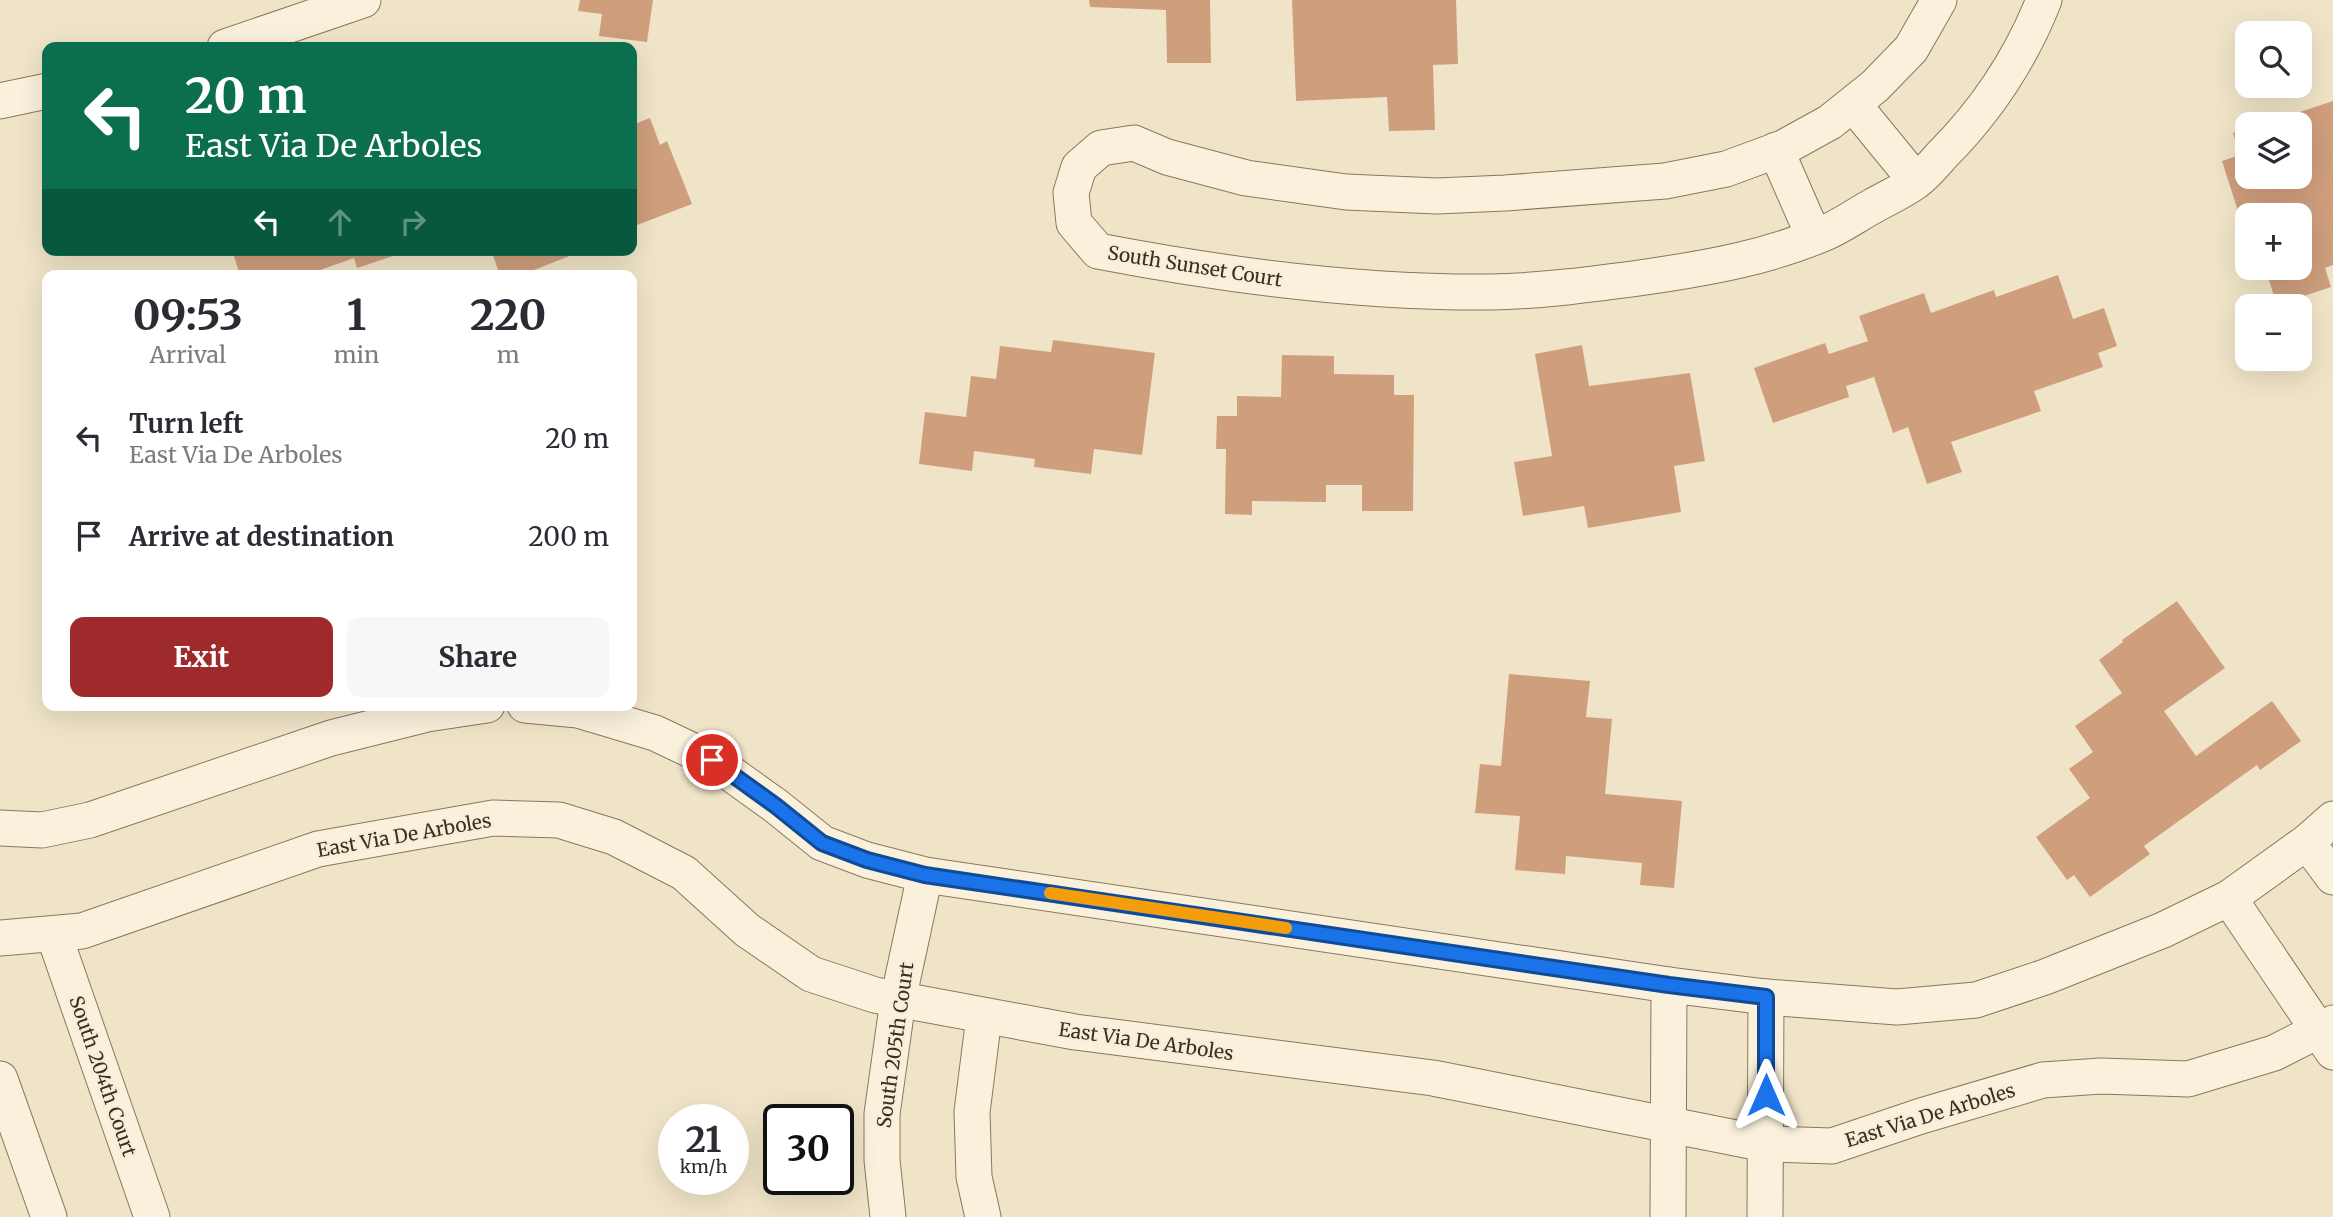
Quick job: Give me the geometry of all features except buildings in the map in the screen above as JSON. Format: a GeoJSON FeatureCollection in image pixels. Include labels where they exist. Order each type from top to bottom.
{"type":"FeatureCollection","features":[{"type":"Feature","properties":{"kind":"street"},"geometry":{"type":"LineString","coordinates":[[240,42],[363,0]]}},
{"type":"Feature","properties":{"kind":"street","name":"South Sunset Court"},"geometry":{"type":"LineString","coordinates":[[1938,0],[1910,49],[1875,86],[1830,122],[1776,150],[1726,169],[1665,181],[1505,193],[1437,196],[1346,192],[1246,178],[1167,157],[1135,143],[1101,148],[1079,167],[1071,193],[1074,223],[1098,251],[1249,277],[1360,289],[1493,292],[1612,282],[1738,261],[1828,232],[1916,181],[1952,146],[1981,112],[2009,72],[2044,0]]}},
{"type":"Feature","properties":{"kind":"street"},"geometry":{"type":"LineString","coordinates":[[0,102],[42,92]]}},
{"type":"Feature","properties":{"kind":"street"},"geometry":{"type":"LineString","coordinates":[[1853,103],[1916,181]]}},
{"type":"Feature","properties":{"kind":"street"},"geometry":{"type":"LineString","coordinates":[[1776,150],[1814,237]]}},
{"type":"Feature","properties":{"kind":"street"},"geometry":{"type":"LineString","coordinates":[[0,828],[42,830],[90,820],[331,738],[447,711]]}},
{"type":"Feature","properties":{"kind":"street"},"geometry":{"type":"LineString","coordinates":[[581,711],[655,733],[712,760],[822,843],[867,860],[925,875],[1669,985],[1766,997],[1897,1007],[1976,1000],[2045,977],[2163,930],[2229,898],[2307,842],[2333,819]]}},
{"type":"Feature","properties":{"kind":"street","name":"East Via De Arboles"},"geometry":{"type":"LineString","coordinates":[[0,938],[82,931],[318,849],[493,818],[559,820],[614,837],[684,873],[747,930],[811,974],[875,995],[1075,1032],[1433,1078],[1766,1144],[1832,1146],[1922,1115],[2043,1080],[2101,1076],[2188,1079],[2328,1035]]}},
{"type":"Feature","properties":{"kind":"street"},"geometry":{"type":"LineString","coordinates":[[2307,842],[2333,877]]}},
{"type":"Feature","properties":{"kind":"street","name":"South 205th Court"},"geometry":{"type":"LineString","coordinates":[[888,1217],[882,1160],[882,1114],[898,1000],[925,875]]}},
{"type":"Feature","properties":{"kind":"street"},"geometry":{"type":"LineString","coordinates":[[2229,898],[2328,1035]]}},
{"type":"Feature","properties":{"kind":"street","name":"South 204th Court"},"geometry":{"type":"LineString","coordinates":[[54,935],[152,1217]]}},
{"type":"Feature","properties":{"kind":"street"},"geometry":{"type":"LineString","coordinates":[[1668,1217],[1669,985]]}},
{"type":"Feature","properties":{"kind":"street"},"geometry":{"type":"LineString","coordinates":[[1765,1217],[1766,997]]}},
{"type":"Feature","properties":{"kind":"street"},"geometry":{"type":"LineString","coordinates":[[983,1217],[974,1177],[972,1112],[984,1017]]}},
{"type":"Feature","properties":{"kind":"street"},"geometry":{"type":"LineString","coordinates":[[0,1079],[49,1217]]}},
{"type":"Feature","properties":{"kind":"slow traffic"},"geometry":{"type":"LineString","coordinates":[[1050,893],[1286,928]]}},
{"type":"Feature","properties":{"kind":"route"},"geometry":{"type":"LineString","coordinates":[[712,760],[822,843],[867,860],[925,875],[1766,997],[1766,1095]]}}]}
